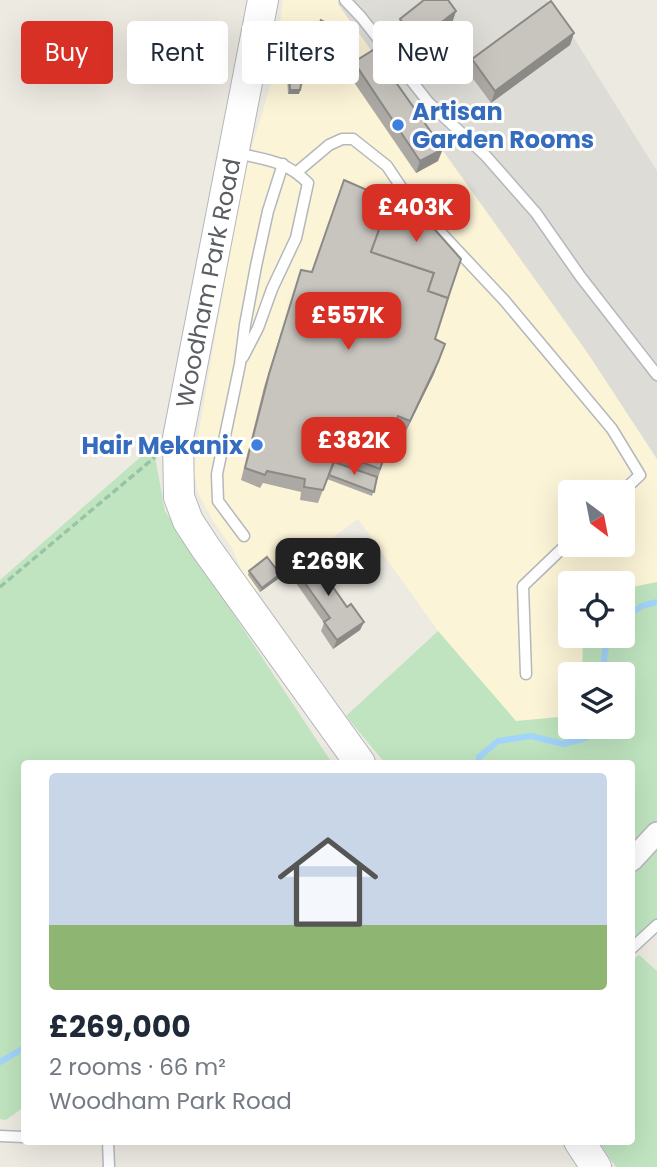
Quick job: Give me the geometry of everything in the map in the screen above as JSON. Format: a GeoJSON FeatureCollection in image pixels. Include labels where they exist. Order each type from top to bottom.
{"type":"FeatureCollection","features":[{"type":"Feature","properties":{"kind":"street","name":"Woodham Park Road"},"geometry":{"type":"LineString","coordinates":[[263,0],[178,438],[180,497],[188,521],[205,547],[358,760]]}},
{"type":"Feature","properties":{"kind":"street"},"geometry":{"type":"LineString","coordinates":[[635,857],[657,833]]}},
{"type":"Feature","properties":{"kind":"street"},"geometry":{"type":"LineString","coordinates":[[582,1145],[596,1167]]}},
{"type":"Feature","properties":{"kind":"lane"},"geometry":{"type":"LineString","coordinates":[[345,0],[429,103],[485,155],[536,213],[580,276],[657,375]]}},
{"type":"Feature","properties":{"kind":"lane"},"geometry":{"type":"LineString","coordinates":[[297,172],[329,145],[342,139],[353,139],[387,166],[428,219],[504,300],[612,429],[640,475],[635,480]]}},
{"type":"Feature","properties":{"kind":"lane"},"geometry":{"type":"LineString","coordinates":[[233,152],[284,164],[309,183],[296,239],[240,364]]}},
{"type":"Feature","properties":{"kind":"lane"},"geometry":{"type":"LineString","coordinates":[[244,536],[218,501],[217,474],[240,364],[256,266],[268,211],[284,164]]}},
{"type":"Feature","properties":{"kind":"lane"},"geometry":{"type":"LineString","coordinates":[[526,674],[523,586],[558,552]]}},
{"type":"Feature","properties":{"kind":"lane"},"geometry":{"type":"LineString","coordinates":[[635,945],[657,925]]}},
{"type":"Feature","properties":{"kind":"lane"},"geometry":{"type":"LineString","coordinates":[[0,1136],[21,1137]]}},
{"type":"Feature","properties":{"kind":"lane"},"geometry":{"type":"LineString","coordinates":[[108,1145],[109,1167]]}},
{"type":"Feature","properties":{"kind":"path"},"geometry":{"type":"LineString","coordinates":[[0,587],[178,438]]}},
{"type":"Feature","properties":{"kind":"shaded area"},"geometry":{"type":"Polygon","coordinates":[[[283,0],[339,0],[338,4],[350,21],[280,21],[283,0]]]}},
{"type":"Feature","properties":{"kind":"shaded area"},"geometry":{"type":"Polygon","coordinates":[[[339,0],[546,0],[554,6],[657,171],[657,459],[587,352],[395,84],[473,84],[473,21],[373,21],[373,53],[359,33],[359,21],[350,21],[338,4],[339,0]]]}},
{"type":"Feature","properties":{"kind":"shaded area"},"geometry":{"type":"Polygon","coordinates":[[[359,33],[373,53],[373,84],[395,84],[587,352],[657,459],[657,582],[635,587],[635,571],[558,571],[558,648],[583,648],[582,662],[558,662],[558,717],[516,722],[438,631],[358,519],[252,596],[232,548],[198,493],[193,466],[242,180],[271,84],[359,84],[359,33]]]}},
{"type":"Feature","properties":{"kind":"green space"},"geometry":{"type":"Polygon","coordinates":[[[153,446],[165,511],[330,760],[21,760],[21,1109],[6,1120],[0,1119],[0,580],[153,446]]]}},
{"type":"Feature","properties":{"kind":"green space"},"geometry":{"type":"Polygon","coordinates":[[[657,582],[657,926],[635,945],[635,760],[383,760],[346,716],[438,631],[516,721],[558,717],[558,739],[635,739],[635,662],[582,662],[583,648],[635,648],[635,587],[657,582]]]}},
{"type":"Feature","properties":{"kind":"green space"},"geometry":{"type":"Polygon","coordinates":[[[639,955],[657,971],[657,1167],[616,1167],[601,1145],[635,1145],[635,958],[639,955]]]}},
{"type":"Feature","properties":{"kind":"building"},"geometry":{"type":"Polygon","coordinates":[[[424,0],[448,0],[456,11],[443,21],[400,19],[424,0]]]}},
{"type":"Feature","properties":{"kind":"building"},"geometry":{"type":"Polygon","coordinates":[[[551,1],[574,33],[495,91],[473,58],[551,1]]]}},
{"type":"Feature","properties":{"kind":"building"},"geometry":{"type":"Polygon","coordinates":[[[373,50],[373,84],[397,84],[443,149],[420,161],[359,70],[359,59],[373,50]]]}},
{"type":"Feature","properties":{"kind":"building"},"geometry":{"type":"Polygon","coordinates":[[[290,84],[301,84],[300,90],[290,90],[290,84]]]}},
{"type":"Feature","properties":{"kind":"building"},"geometry":{"type":"Polygon","coordinates":[[[344,180],[390,200],[371,252],[434,273],[428,291],[448,298],[435,339],[445,344],[410,421],[398,416],[380,469],[337,453],[323,490],[304,487],[305,479],[267,471],[265,475],[245,468],[269,374],[301,270],[312,272],[344,180]]]}},
{"type":"Feature","properties":{"kind":"building"},"geometry":{"type":"Polygon","coordinates":[[[394,189],[413,205],[461,259],[448,298],[428,291],[434,273],[371,252],[394,189]]]}},
{"type":"Feature","properties":{"kind":"building"},"geometry":{"type":"Polygon","coordinates":[[[334,462],[377,477],[374,492],[329,475],[334,462]]]}},
{"type":"Feature","properties":{"kind":"building"},"geometry":{"type":"Polygon","coordinates":[[[309,553],[347,607],[351,604],[364,622],[337,640],[324,622],[330,618],[292,565],[309,553]]]}},
{"type":"Feature","properties":{"kind":"building"},"geometry":{"type":"Polygon","coordinates":[[[267,557],[280,574],[262,588],[249,571],[267,557]]]}},
{"type":"Feature","properties":{"kind":"waterway"},"geometry":{"type":"LineString","coordinates":[[635,610],[657,602]]}},
{"type":"Feature","properties":{"kind":"waterway"},"geometry":{"type":"LineString","coordinates":[[604,662],[606,648]]}},
{"type":"Feature","properties":{"kind":"waterway"},"geometry":{"type":"LineString","coordinates":[[478,760],[498,741],[531,736],[563,744],[583,739]]}},
{"type":"Feature","properties":{"kind":"waterway"},"geometry":{"type":"LineString","coordinates":[[0,1062],[21,1050]]}},
{"type":"Feature","properties":{"kind":"place","name":"Artisan Garden Rooms"},"geometry":{"type":"Point","coordinates":[398,125]}},
{"type":"Feature","properties":{"kind":"place","name":"Hair Mekanix"},"geometry":{"type":"Point","coordinates":[257,445]}}]}
